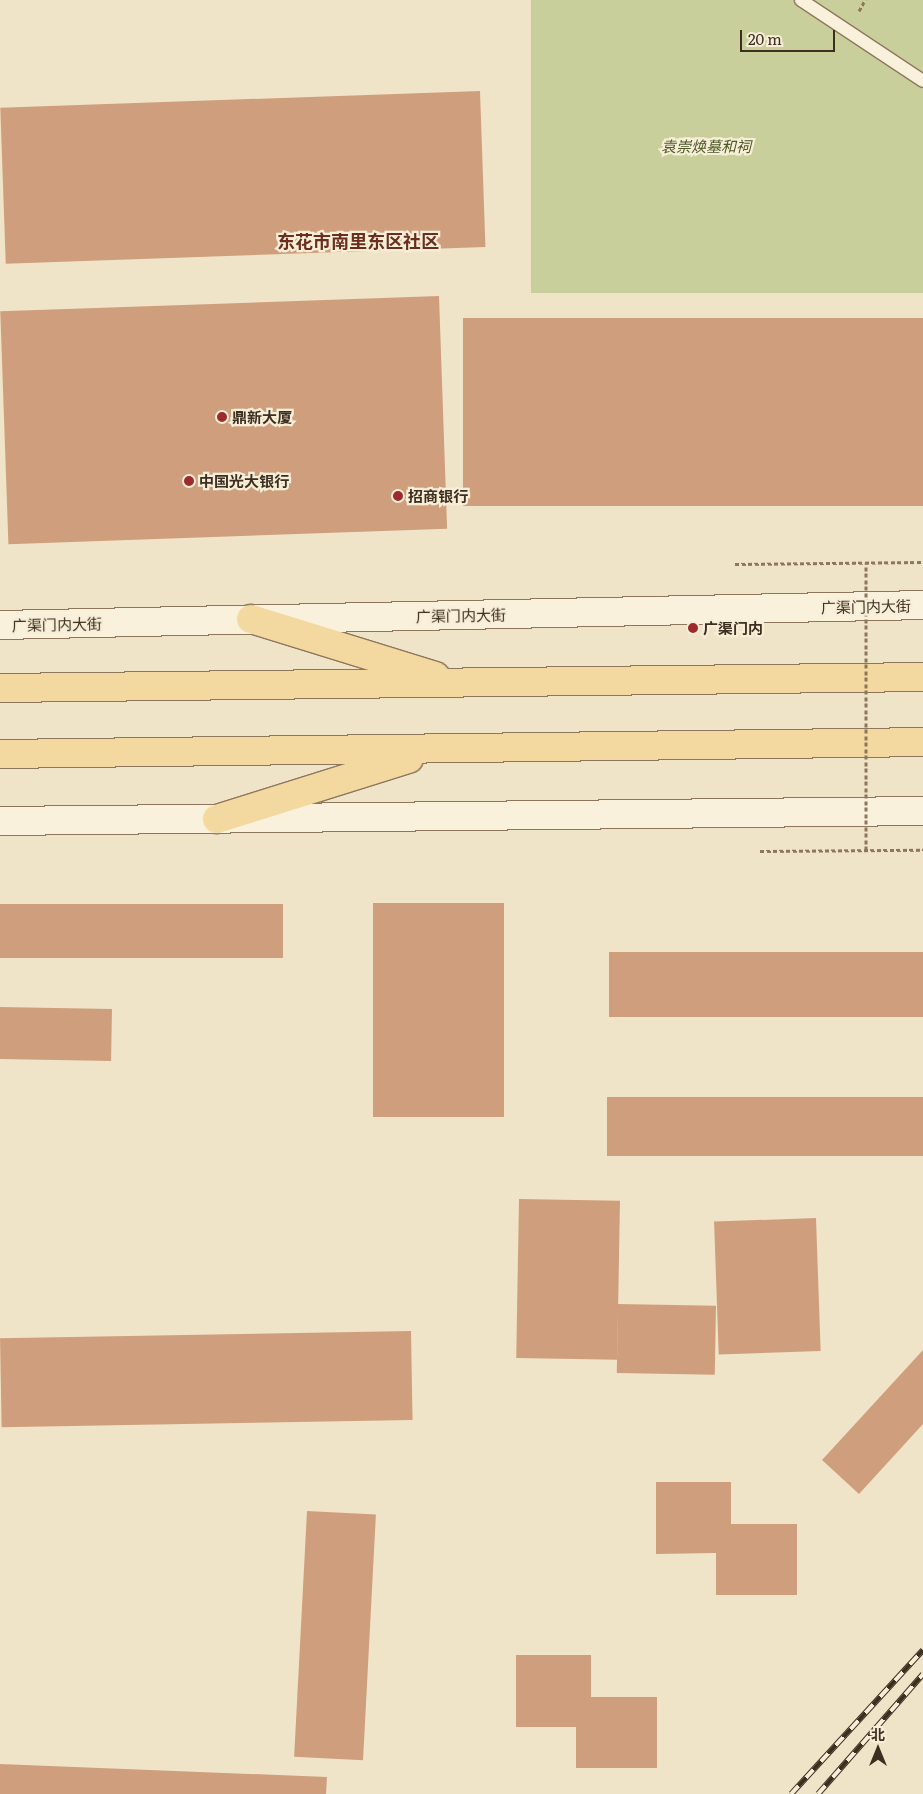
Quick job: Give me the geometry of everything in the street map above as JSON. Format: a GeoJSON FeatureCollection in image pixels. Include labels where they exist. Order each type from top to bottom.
{"type":"FeatureCollection","features":[{"type":"Feature","properties":{"kind":"main road"},"geometry":{"type":"LineString","coordinates":[[251,619],[460,683]]}},
{"type":"Feature","properties":{"kind":"main road"},"geometry":{"type":"LineString","coordinates":[[0,688],[923,677]]}},
{"type":"Feature","properties":{"kind":"main road"},"geometry":{"type":"LineString","coordinates":[[0,754],[437,750],[923,742]]}},
{"type":"Feature","properties":{"kind":"main road"},"geometry":{"type":"LineString","coordinates":[[217,819],[437,750]]}},
{"type":"Feature","properties":{"kind":"street","name":"广渠门内大街"},"geometry":{"type":"LineString","coordinates":[[0,625],[923,605]]}},
{"type":"Feature","properties":{"kind":"street"},"geometry":{"type":"LineString","coordinates":[[0,822],[923,811]]}},
{"type":"Feature","properties":{"kind":"lane"},"geometry":{"type":"LineString","coordinates":[[800,0],[923,81]]}},
{"type":"Feature","properties":{"kind":"path"},"geometry":{"type":"LineString","coordinates":[[735,564],[923,562]]}},
{"type":"Feature","properties":{"kind":"path"},"geometry":{"type":"LineString","coordinates":[[866,563],[866,850]]}},
{"type":"Feature","properties":{"kind":"path"},"geometry":{"type":"LineString","coordinates":[[760,851],[923,850]]}},
{"type":"Feature","properties":{"kind":"green space","name":"袁崇焕墓和祠"},"geometry":{"type":"Polygon","coordinates":[[[531,0],[923,0],[923,293],[531,293],[531,0]]]}},
{"type":"Feature","properties":{"kind":"building"},"geometry":{"type":"Polygon","coordinates":[[[480,91],[485,247],[6,264],[0,108],[480,91]]]}},
{"type":"Feature","properties":{"kind":"building","name":"鼎新大厦"},"geometry":{"type":"Polygon","coordinates":[[[439,296],[447,529],[8,544],[0,311],[439,296]]]}},
{"type":"Feature","properties":{"kind":"building"},"geometry":{"type":"Polygon","coordinates":[[[463,318],[923,318],[923,506],[463,506],[463,318]]]}},
{"type":"Feature","properties":{"kind":"building"},"geometry":{"type":"Polygon","coordinates":[[[373,903],[504,903],[504,1117],[373,1117],[373,903]]]}},
{"type":"Feature","properties":{"kind":"building"},"geometry":{"type":"Polygon","coordinates":[[[0,904],[283,904],[283,958],[0,958],[0,904]]]}},
{"type":"Feature","properties":{"kind":"building"},"geometry":{"type":"Polygon","coordinates":[[[609,952],[923,952],[923,1017],[609,1017],[609,952]]]}},
{"type":"Feature","properties":{"kind":"building"},"geometry":{"type":"Polygon","coordinates":[[[0,1007],[112,1009],[111,1061],[0,1059],[0,1007]]]}},
{"type":"Feature","properties":{"kind":"building"},"geometry":{"type":"Polygon","coordinates":[[[607,1097],[923,1097],[923,1156],[607,1156],[607,1097]]]}},
{"type":"Feature","properties":{"kind":"building"},"geometry":{"type":"Polygon","coordinates":[[[519,1199],[620,1201],[617,1360],[516,1358],[519,1199]]]}},
{"type":"Feature","properties":{"kind":"building"},"geometry":{"type":"Polygon","coordinates":[[[816,1218],[821,1351],[719,1354],[714,1222],[816,1218]]]}},
{"type":"Feature","properties":{"kind":"building"},"geometry":{"type":"Polygon","coordinates":[[[618,1304],[716,1306],[715,1375],[617,1373],[618,1304]]]}},
{"type":"Feature","properties":{"kind":"building"},"geometry":{"type":"Polygon","coordinates":[[[411,1331],[413,1420],[2,1427],[0,1338],[411,1331]]]}},
{"type":"Feature","properties":{"kind":"building"},"geometry":{"type":"Polygon","coordinates":[[[923,1350],[923,1424],[859,1494],[822,1460],[923,1350]]]}},
{"type":"Feature","properties":{"kind":"building"},"geometry":{"type":"Polygon","coordinates":[[[656,1482],[731,1482],[731,1524],[797,1524],[797,1595],[716,1595],[716,1553],[656,1554],[656,1482]]]}},
{"type":"Feature","properties":{"kind":"building"},"geometry":{"type":"Polygon","coordinates":[[[307,1511],[376,1515],[363,1760],[294,1757],[307,1511]]]}},
{"type":"Feature","properties":{"kind":"building"},"geometry":{"type":"Polygon","coordinates":[[[516,1655],[591,1655],[591,1697],[657,1697],[657,1768],[576,1768],[576,1727],[516,1727],[516,1655]]]}},
{"type":"Feature","properties":{"kind":"building"},"geometry":{"type":"Polygon","coordinates":[[[0,1764],[327,1777],[326,1794],[0,1794],[0,1764]]]}},
{"type":"Feature","properties":{"kind":"railway"},"geometry":{"type":"LineString","coordinates":[[791,1794],[923,1650]]}},
{"type":"Feature","properties":{"kind":"railway"},"geometry":{"type":"LineString","coordinates":[[818,1794],[923,1674]]}},
{"type":"Feature","properties":{"kind":"place","name":"鼎新大厦"},"geometry":{"type":"Point","coordinates":[222,417]}},
{"type":"Feature","properties":{"kind":"place","name":"中国光大银行"},"geometry":{"type":"Point","coordinates":[189,481]}},
{"type":"Feature","properties":{"kind":"place","name":"招商银行"},"geometry":{"type":"Point","coordinates":[398,496]}},
{"type":"Feature","properties":{"kind":"place","name":"广渠门内"},"geometry":{"type":"Point","coordinates":[693,628]}},
{"type":"Feature","properties":{"kind":"district","name":"东花市南里东区社区"},"geometry":{"type":"Point","coordinates":[358,241]}}]}
